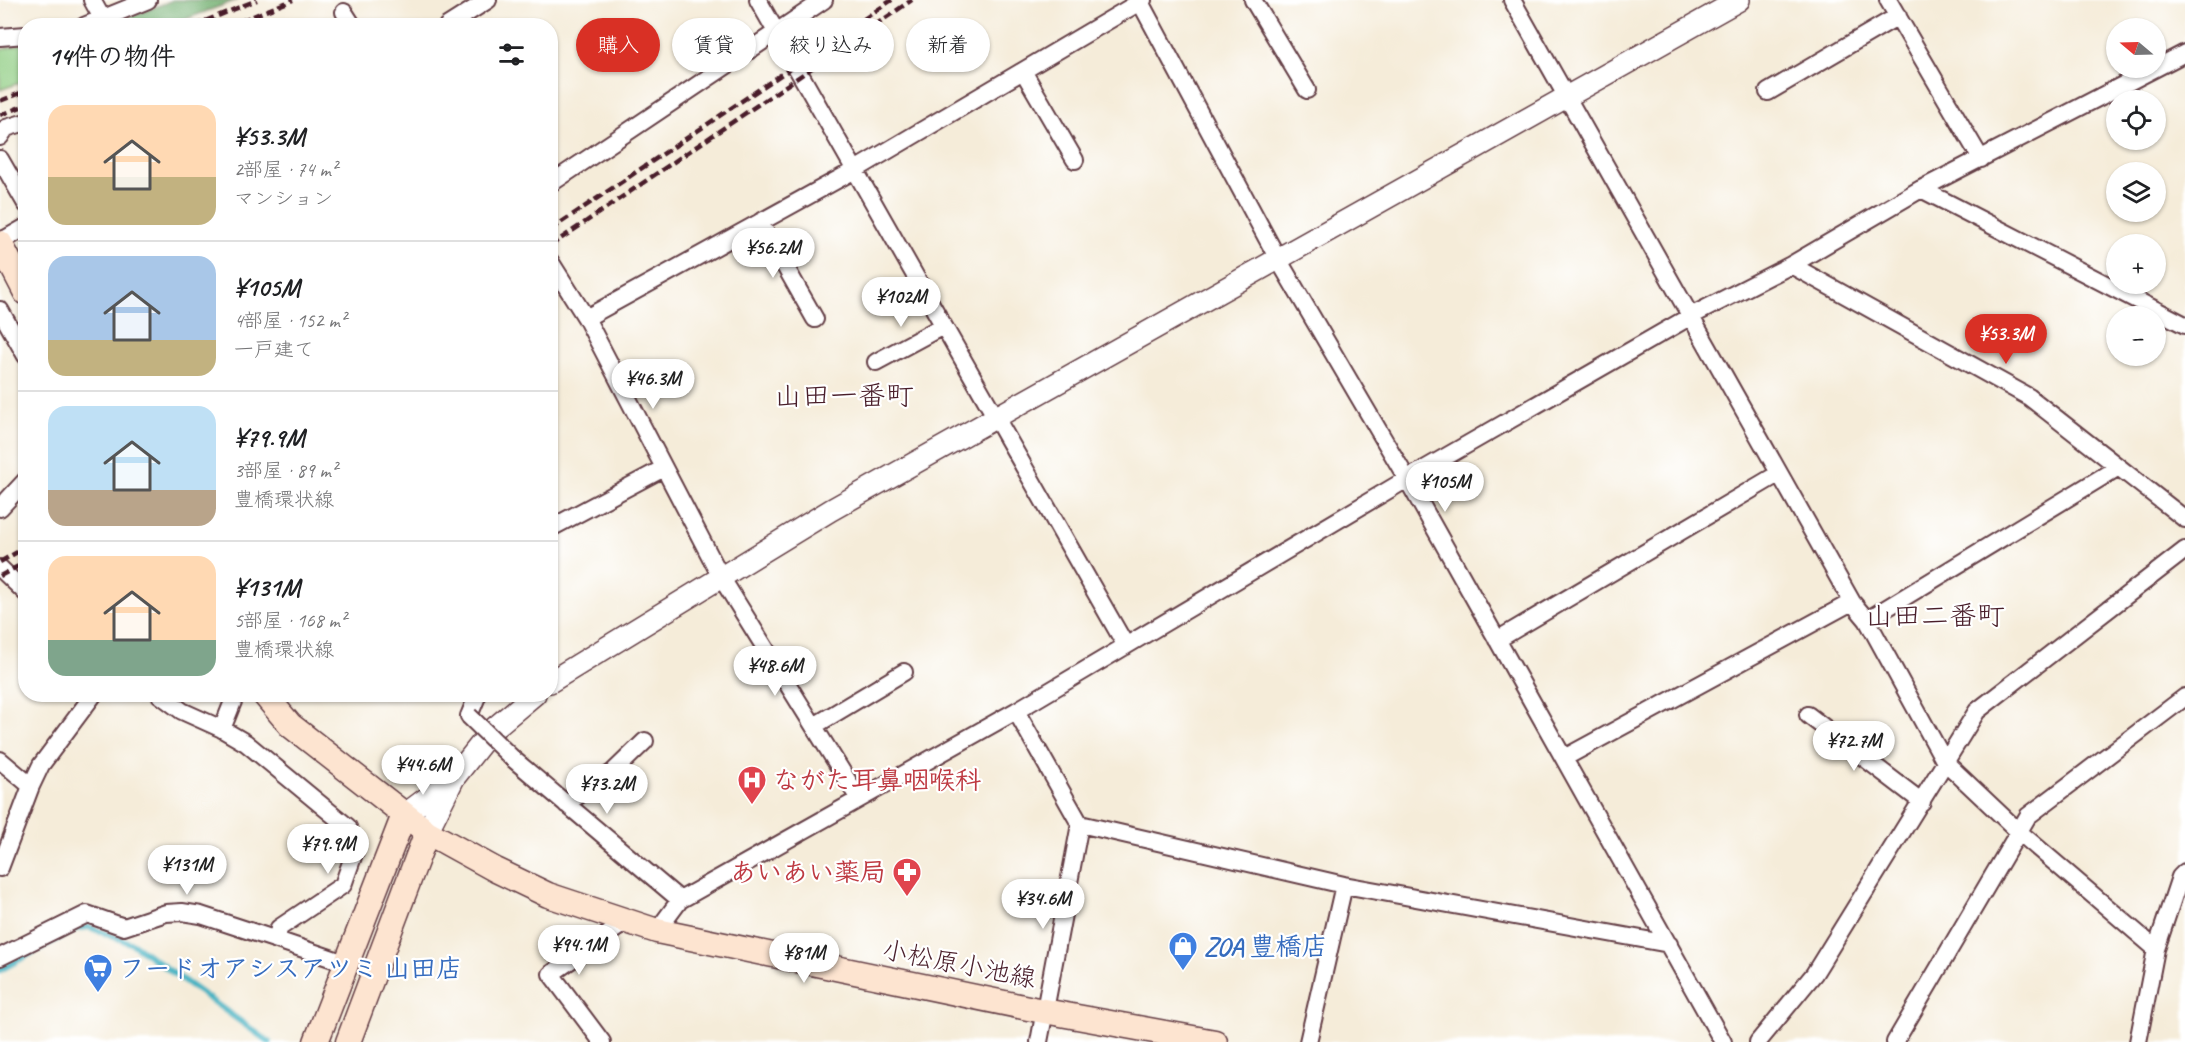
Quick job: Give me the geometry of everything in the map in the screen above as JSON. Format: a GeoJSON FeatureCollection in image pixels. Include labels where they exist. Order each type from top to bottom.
{"type":"FeatureCollection","features":[{"type":"Feature","properties":{"kind":"main road"},"geometry":{"type":"LineString","coordinates":[[0,243],[18,278]]}},
{"type":"Feature","properties":{"kind":"main road","name":"小松原小池線"},"geometry":{"type":"LineString","coordinates":[[271,702],[290,725],[427,832],[496,870],[548,895],[657,931],[1215,1042]]}},
{"type":"Feature","properties":{"kind":"main road"},"geometry":{"type":"LineString","coordinates":[[316,1042],[404,815]]}},
{"type":"Feature","properties":{"kind":"main road"},"geometry":{"type":"LineString","coordinates":[[348,1042],[427,832]]}},
{"type":"Feature","properties":{"kind":"street"},"geometry":{"type":"LineString","coordinates":[[92,0],[102,18],[148,0]]}},
{"type":"Feature","properties":{"kind":"street"},"geometry":{"type":"LineString","coordinates":[[460,18],[488,0]]}},
{"type":"Feature","properties":{"kind":"street"},"geometry":{"type":"LineString","coordinates":[[758,0],[768,18]]}},
{"type":"Feature","properties":{"kind":"street"},"geometry":{"type":"LineString","coordinates":[[797,18],[824,0]]}},
{"type":"Feature","properties":{"kind":"street"},"geometry":{"type":"LineString","coordinates":[[586,318],[855,170],[1141,0],[1278,259],[1407,479],[1723,1042]]}},
{"type":"Feature","properties":{"kind":"street"},"geometry":{"type":"LineString","coordinates":[[1253,0],[1307,90]]}},
{"type":"Feature","properties":{"kind":"street"},"geometry":{"type":"LineString","coordinates":[[1512,0],[1778,474],[1852,602],[1868,621],[1945,762],[2018,831],[2156,949]]}},
{"type":"Feature","properties":{"kind":"street"},"geometry":{"type":"LineString","coordinates":[[558,677],[831,510],[1739,0]]}},
{"type":"Feature","properties":{"kind":"street"},"geometry":{"type":"LineString","coordinates":[[1888,0],[1981,159]]}},
{"type":"Feature","properties":{"kind":"street"},"geometry":{"type":"LineString","coordinates":[[1768,92],[1898,16]]}},
{"type":"Feature","properties":{"kind":"street"},"geometry":{"type":"LineString","coordinates":[[0,37],[18,36]]}},
{"type":"Feature","properties":{"kind":"street"},"geometry":{"type":"LineString","coordinates":[[558,179],[768,37]]}},
{"type":"Feature","properties":{"kind":"street"},"geometry":{"type":"LineString","coordinates":[[657,931],[680,900],[1016,711],[1407,479],[1691,316],[1791,265],[1921,189],[2185,52]]}},
{"type":"Feature","properties":{"kind":"street"},"geometry":{"type":"LineString","coordinates":[[1023,71],[1074,159]]}},
{"type":"Feature","properties":{"kind":"street"},"geometry":{"type":"LineString","coordinates":[[799,72],[1126,646]]}},
{"type":"Feature","properties":{"kind":"street"},"geometry":{"type":"LineString","coordinates":[[0,138],[6,128],[18,124]]}},
{"type":"Feature","properties":{"kind":"street"},"geometry":{"type":"LineString","coordinates":[[0,159],[18,190]]}},
{"type":"Feature","properties":{"kind":"street"},"geometry":{"type":"LineString","coordinates":[[1921,189],[2185,326]]}},
{"type":"Feature","properties":{"kind":"street"},"geometry":{"type":"LineString","coordinates":[[760,222],[815,319]]}},
{"type":"Feature","properties":{"kind":"street"},"geometry":{"type":"LineString","coordinates":[[0,243],[18,232]]}},
{"type":"Feature","properties":{"kind":"street"},"geometry":{"type":"LineString","coordinates":[[1791,265],[2029,398],[2185,519]]}},
{"type":"Feature","properties":{"kind":"street"},"geometry":{"type":"LineString","coordinates":[[558,278],[586,318],[721,578],[859,799]]}},
{"type":"Feature","properties":{"kind":"street"},"geometry":{"type":"LineString","coordinates":[[0,310],[18,343]]}},
{"type":"Feature","properties":{"kind":"street"},"geometry":{"type":"LineString","coordinates":[[876,362],[943,326]]}},
{"type":"Feature","properties":{"kind":"street"},"geometry":{"type":"LineString","coordinates":[[558,524],[664,468]]}},
{"type":"Feature","properties":{"kind":"street"},"geometry":{"type":"LineString","coordinates":[[1868,621],[2117,468]]}},
{"type":"Feature","properties":{"kind":"street"},"geometry":{"type":"LineString","coordinates":[[1497,639],[1778,474]]}},
{"type":"Feature","properties":{"kind":"street"},"geometry":{"type":"LineString","coordinates":[[0,508],[18,489]]}},
{"type":"Feature","properties":{"kind":"street"},"geometry":{"type":"LineString","coordinates":[[1758,1042],[1815,974],[1977,711],[2185,550]]}},
{"type":"Feature","properties":{"kind":"street"},"geometry":{"type":"LineString","coordinates":[[0,568],[18,585]]}},
{"type":"Feature","properties":{"kind":"street"},"geometry":{"type":"LineString","coordinates":[[1564,758],[1852,602]]}},
{"type":"Feature","properties":{"kind":"street"},"geometry":{"type":"LineString","coordinates":[[814,726],[904,672]]}},
{"type":"Feature","properties":{"kind":"street"},"geometry":{"type":"LineString","coordinates":[[1895,1042],[2028,816],[2185,697]]}},
{"type":"Feature","properties":{"kind":"street"},"geometry":{"type":"LineString","coordinates":[[0,868],[41,765],[88,702]]}},
{"type":"Feature","properties":{"kind":"street"},"geometry":{"type":"LineString","coordinates":[[170,702],[182,711],[246,743],[348,827],[355,851],[343,885],[279,928],[278,940]]}},
{"type":"Feature","properties":{"kind":"street"},"geometry":{"type":"LineString","coordinates":[[222,729],[233,702]]}},
{"type":"Feature","properties":{"kind":"street"},"geometry":{"type":"LineString","coordinates":[[475,702],[469,716],[512,758],[680,900]]}},
{"type":"Feature","properties":{"kind":"street"},"geometry":{"type":"LineString","coordinates":[[427,832],[454,777],[492,730],[525,702]]}},
{"type":"Feature","properties":{"kind":"street"},"geometry":{"type":"LineString","coordinates":[[1016,711],[1080,824],[1039,1042]]}},
{"type":"Feature","properties":{"kind":"street"},"geometry":{"type":"LineString","coordinates":[[1808,715],[1922,802]]}},
{"type":"Feature","properties":{"kind":"street"},"geometry":{"type":"LineString","coordinates":[[566,804],[613,772],[645,741]]}},
{"type":"Feature","properties":{"kind":"street"},"geometry":{"type":"LineString","coordinates":[[0,760],[31,786]]}},
{"type":"Feature","properties":{"kind":"street"},"geometry":{"type":"LineString","coordinates":[[404,815],[454,777]]}},
{"type":"Feature","properties":{"kind":"street"},"geometry":{"type":"LineString","coordinates":[[1080,824],[1344,885],[1669,944]]}},
{"type":"Feature","properties":{"kind":"street"},"geometry":{"type":"LineString","coordinates":[[2139,1042],[2156,949],[2180,877],[2185,872]]}},
{"type":"Feature","properties":{"kind":"street"},"geometry":{"type":"LineString","coordinates":[[1308,1042],[1344,885]]}},
{"type":"Feature","properties":{"kind":"street"},"geometry":{"type":"LineString","coordinates":[[3,948],[87,914],[124,927],[166,913],[182,912],[201,915],[345,963]]}},
{"type":"Feature","properties":{"kind":"street"},"geometry":{"type":"LineString","coordinates":[[602,1042],[551,974],[627,921]]}},
{"type":"Feature","properties":{"kind":"green space"},"geometry":{"type":"Polygon","coordinates":[[[173,0],[237,0],[189,18],[127,18],[173,0]]]}},
{"type":"Feature","properties":{"kind":"green space"},"geometry":{"type":"Polygon","coordinates":[[[18,45],[18,84],[0,90],[0,50],[18,45]]]}},
{"type":"Feature","properties":{"kind":"waterway"},"geometry":{"type":"LineString","coordinates":[[0,970],[75,929],[89,927],[133,944],[269,1042]]}},
{"type":"Feature","properties":{"kind":"railway"},"geometry":{"type":"LineString","coordinates":[[213,18],[257,0]]}},
{"type":"Feature","properties":{"kind":"railway"},"geometry":{"type":"LineString","coordinates":[[248,18],[293,0]]}},
{"type":"Feature","properties":{"kind":"railway"},"geometry":{"type":"LineString","coordinates":[[558,225],[892,0]]}},
{"type":"Feature","properties":{"kind":"railway"},"geometry":{"type":"LineString","coordinates":[[558,241],[912,0]]}},
{"type":"Feature","properties":{"kind":"railway"},"geometry":{"type":"LineString","coordinates":[[0,101],[18,94]]}},
{"type":"Feature","properties":{"kind":"railway"},"geometry":{"type":"LineString","coordinates":[[0,115],[18,108]]}},
{"type":"Feature","properties":{"kind":"railway"},"geometry":{"type":"LineString","coordinates":[[0,562],[18,552]]}},
{"type":"Feature","properties":{"kind":"railway"},"geometry":{"type":"LineString","coordinates":[[0,576],[18,566]]}},
{"type":"Feature","properties":{"kind":"place","name":"ながた耳鼻咽喉科"},"geometry":{"type":"Point","coordinates":[752,806]}},
{"type":"Feature","properties":{"kind":"place","name":"あいあい薬局"},"geometry":{"type":"Point","coordinates":[907,898]}},
{"type":"Feature","properties":{"kind":"place","name":"ZOA 豊橋店"},"geometry":{"type":"Point","coordinates":[1183,972]}},
{"type":"Feature","properties":{"kind":"place","name":"フードオアシスアツミ 山田店"},"geometry":{"type":"Point","coordinates":[98,994]}},
{"type":"Feature","properties":{"kind":"district","name":"山田一番町"},"geometry":{"type":"Point","coordinates":[844,395]}},
{"type":"Feature","properties":{"kind":"district","name":"山田二番町"},"geometry":{"type":"Point","coordinates":[1935,615]}}]}
